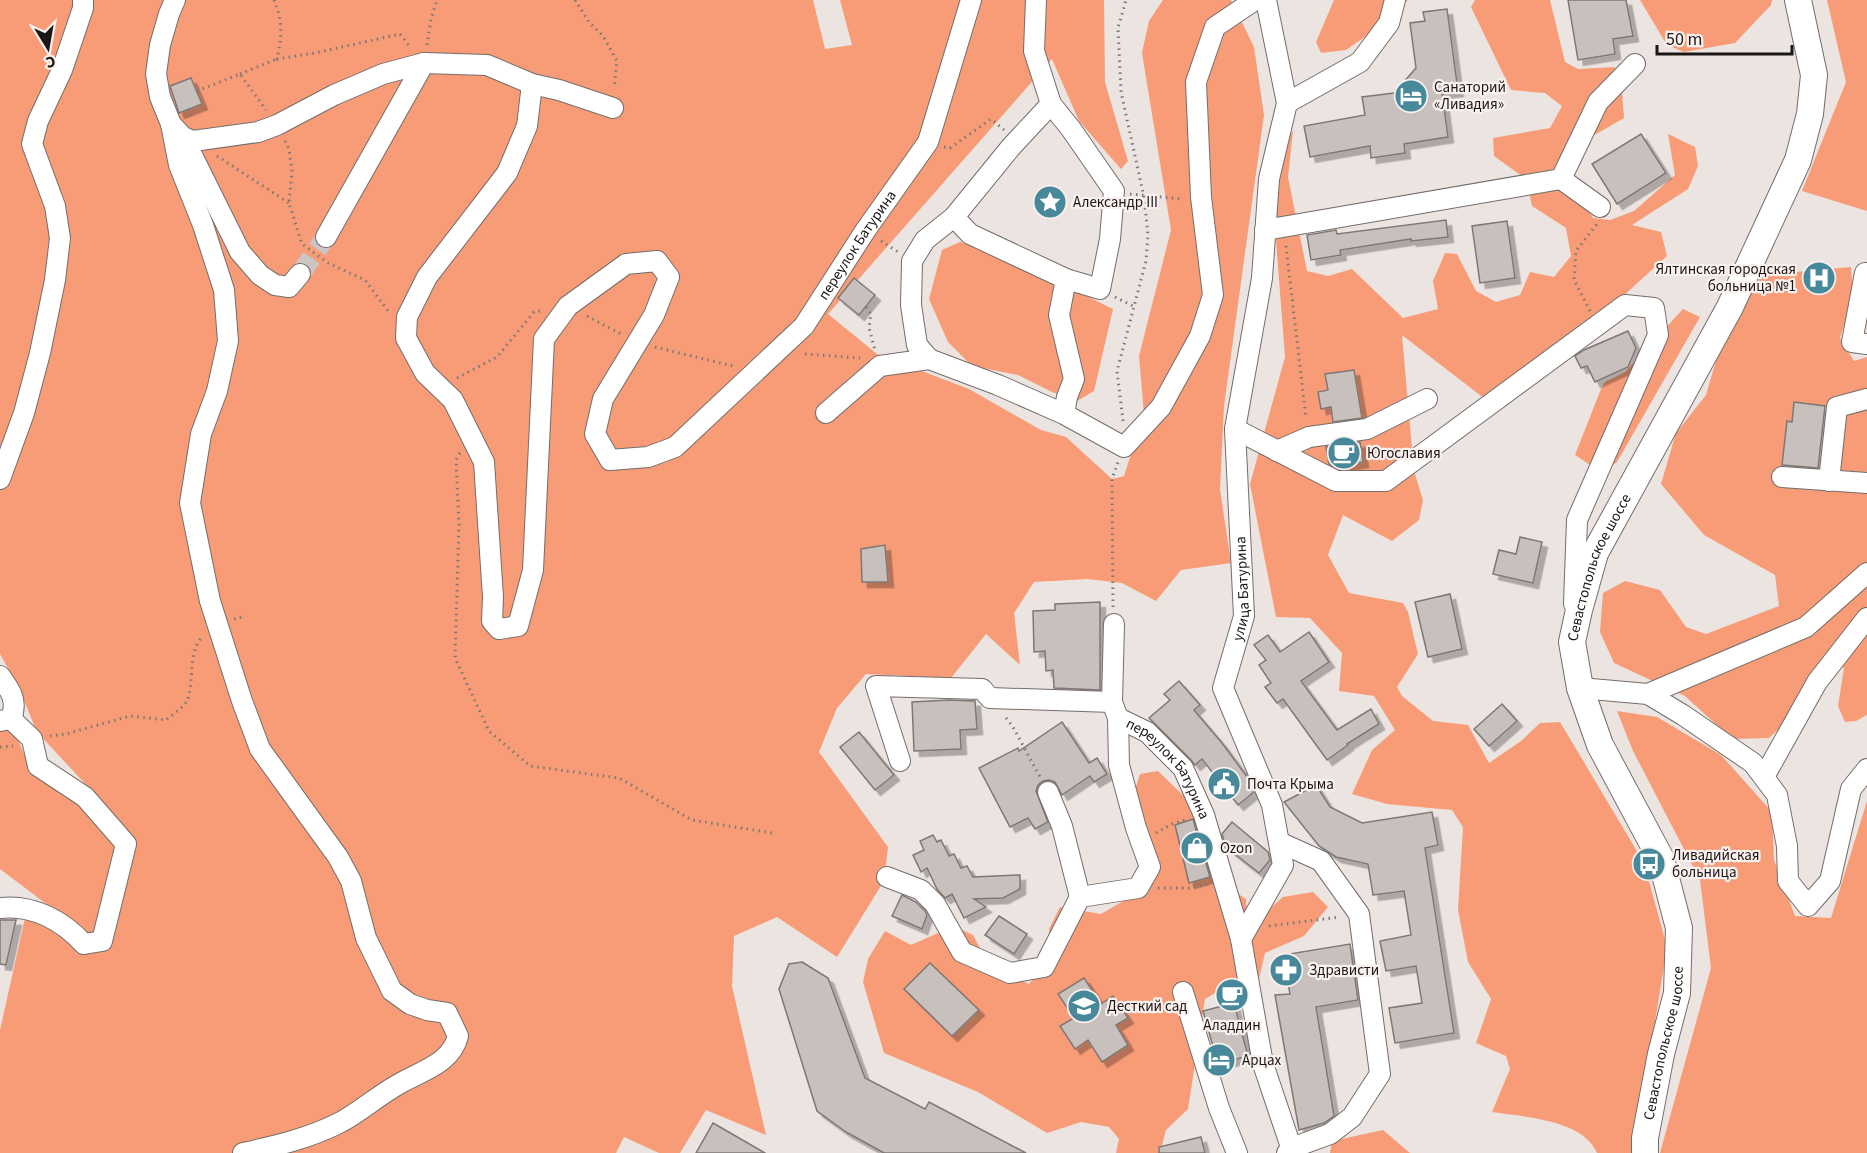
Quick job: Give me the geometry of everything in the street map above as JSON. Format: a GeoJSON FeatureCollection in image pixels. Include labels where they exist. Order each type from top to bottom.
{"type":"FeatureCollection","features":[{"type":"Feature","properties":{"kind":"main road","name":"Севастопольское шоссе"},"geometry":{"type":"LineString","coordinates":[[1645,1153],[1645,1138],[1661,1054],[1677,993],[1679,928],[1661,859],[1600,745],[1572,642],[1595,553],[1730,307],[1798,160],[1810,114],[1814,75],[1798,0]]}},
{"type":"Feature","properties":{"kind":"main road"},"geometry":{"type":"LineString","coordinates":[[1586,689],[1676,871],[1685,906],[1688,950],[1682,1019],[1653,1153]]}},
{"type":"Feature","properties":{"kind":"street"},"geometry":{"type":"LineString","coordinates":[[0,479],[24,413],[40,353],[55,280],[60,238],[56,206],[32,144],[38,121],[62,70],[83,0]]}},
{"type":"Feature","properties":{"kind":"street"},"geometry":{"type":"LineString","coordinates":[[175,0],[160,45],[156,74],[160,97],[182,134],[240,252],[260,275],[275,285],[289,287],[300,274]]}},
{"type":"Feature","properties":{"kind":"street","name":"переулок Батурина"},"geometry":{"type":"LineString","coordinates":[[568,306],[626,264],[657,261],[669,277],[654,315],[603,399],[595,434],[610,460],[648,457],[675,447],[804,326],[865,231],[928,142],[971,0]]}},
{"type":"Feature","properties":{"kind":"street"},"geometry":{"type":"LineString","coordinates":[[954,217],[970,234],[1066,279],[1100,290],[1110,239],[1114,191],[1051,104],[1034,51],[1036,0]]}},
{"type":"Feature","properties":{"kind":"street"},"geometry":{"type":"LineString","coordinates":[[826,413],[879,363],[929,359],[998,385],[1064,414],[1124,447],[1161,407],[1200,336],[1213,295],[1200,174],[1196,82],[1215,27],[1255,0]]}},
{"type":"Feature","properties":{"kind":"street","name":"улица Батурина"},"geometry":{"type":"LineString","coordinates":[[1244,934],[1283,865],[1272,805],[1223,688],[1244,616],[1235,429],[1262,278],[1274,228],[1269,179],[1287,103],[1266,0]]}},
{"type":"Feature","properties":{"kind":"street"},"geometry":{"type":"LineString","coordinates":[[1287,103],[1360,62],[1389,23],[1395,0]]}},
{"type":"Feature","properties":{"kind":"street"},"geometry":{"type":"LineString","coordinates":[[182,134],[258,132],[383,74],[424,63],[487,65],[532,84],[559,90],[613,108]]}},
{"type":"Feature","properties":{"kind":"street"},"geometry":{"type":"LineString","coordinates":[[326,237],[424,63]]}},
{"type":"Feature","properties":{"kind":"street"},"geometry":{"type":"LineString","coordinates":[[1561,179],[1598,102],[1635,64]]}},
{"type":"Feature","properties":{"kind":"street"},"geometry":{"type":"LineString","coordinates":[[532,84],[527,126],[507,173],[427,277],[408,317],[406,338],[425,373],[453,400],[484,462],[493,597],[492,621],[499,629],[518,626],[533,570],[544,339],[568,306]]}},
{"type":"Feature","properties":{"kind":"street"},"geometry":{"type":"LineString","coordinates":[[929,359],[917,345],[911,305],[912,261],[925,240],[954,217],[1051,104]]}},
{"type":"Feature","properties":{"kind":"street"},"geometry":{"type":"LineString","coordinates":[[182,134],[179,165],[203,225],[224,290],[228,341],[217,391],[201,434],[190,503],[210,601],[260,749],[338,857],[351,881],[366,938],[393,991],[410,1004],[427,1010],[447,1013],[459,1036],[456,1047],[436,1066],[398,1084],[340,1122],[287,1143],[243,1153]]}},
{"type":"Feature","properties":{"kind":"street"},"geometry":{"type":"LineString","coordinates":[[1274,228],[1561,179],[1600,207]]}},
{"type":"Feature","properties":{"kind":"street"},"geometry":{"type":"LineString","coordinates":[[1867,273],[1865,273],[1852,342],[1867,344]]}},
{"type":"Feature","properties":{"kind":"street"},"geometry":{"type":"LineString","coordinates":[[1064,414],[1074,379],[1059,315],[1066,279]]}},
{"type":"Feature","properties":{"kind":"street"},"geometry":{"type":"LineString","coordinates":[[1235,429],[1336,481],[1386,481],[1625,305],[1654,308],[1658,335],[1577,520],[1572,642]]}},
{"type":"Feature","properties":{"kind":"street"},"geometry":{"type":"LineString","coordinates":[[1277,450],[1309,437],[1367,429],[1428,399]]}},
{"type":"Feature","properties":{"kind":"street"},"geometry":{"type":"LineString","coordinates":[[1830,481],[1837,407],[1867,399]]}},
{"type":"Feature","properties":{"kind":"street"},"geometry":{"type":"LineString","coordinates":[[1782,477],[1867,483]]}},
{"type":"Feature","properties":{"kind":"street"},"geometry":{"type":"LineString","coordinates":[[1648,694],[1806,627],[1867,573]]}},
{"type":"Feature","properties":{"kind":"street"},"geometry":{"type":"LineString","coordinates":[[1764,777],[1817,682],[1867,618]]}},
{"type":"Feature","properties":{"kind":"street"},"geometry":{"type":"LineString","coordinates":[[900,760],[876,686],[982,689],[990,698],[1115,710],[1114,624]]}},
{"type":"Feature","properties":{"kind":"street"},"geometry":{"type":"LineString","coordinates":[[0,676],[10,689],[16,707],[6,720],[32,739],[38,766],[85,797],[126,844],[102,941],[84,944],[70,928],[50,917],[34,911],[0,908]]}},
{"type":"Feature","properties":{"kind":"street"},"geometry":{"type":"LineString","coordinates":[[1586,689],[1648,694],[1683,714],[1753,763],[1778,795],[1787,846],[1788,881],[1808,906],[1830,882],[1851,789],[1867,769]]}},
{"type":"Feature","properties":{"kind":"street","name":"переулок Батурина"},"geometry":{"type":"LineString","coordinates":[[1115,710],[1147,732],[1183,768],[1204,815],[1223,880],[1244,934]]}},
{"type":"Feature","properties":{"kind":"street","name":"переулок Батурина"},"geometry":{"type":"LineString","coordinates":[[1115,710],[1119,765],[1150,867],[1138,888]]}},
{"type":"Feature","properties":{"kind":"street"},"geometry":{"type":"LineString","coordinates":[[887,877],[921,890],[936,904],[962,952],[1010,973],[1044,967],[1080,897],[1062,826],[1048,792]]}},
{"type":"Feature","properties":{"kind":"street"},"geometry":{"type":"LineString","coordinates":[[1244,934],[1263,1064],[1290,1151],[1330,1134],[1352,1117],[1380,1074],[1359,914],[1321,861],[1279,842]]}},
{"type":"Feature","properties":{"kind":"street"},"geometry":{"type":"LineString","coordinates":[[1080,897],[1138,888]]}},
{"type":"Feature","properties":{"kind":"street"},"geometry":{"type":"LineString","coordinates":[[1184,992],[1219,1107],[1238,1153]]}},
{"type":"Feature","properties":{"kind":"path"},"geometry":{"type":"LineString","coordinates":[[274,0],[279,10],[282,38],[277,59]]}},
{"type":"Feature","properties":{"kind":"path"},"geometry":{"type":"LineString","coordinates":[[424,63],[431,19],[437,0]]}},
{"type":"Feature","properties":{"kind":"path"},"geometry":{"type":"LineString","coordinates":[[575,0],[589,22],[603,36],[617,61],[613,108]]}},
{"type":"Feature","properties":{"kind":"path"},"geometry":{"type":"LineString","coordinates":[[240,74],[277,59],[400,34]]}},
{"type":"Feature","properties":{"kind":"path"},"geometry":{"type":"LineString","coordinates":[[928,142],[950,148],[991,118],[1017,141]]}},
{"type":"Feature","properties":{"kind":"path"},"geometry":{"type":"LineString","coordinates":[[182,134],[289,203]]}},
{"type":"Feature","properties":{"kind":"path"},"geometry":{"type":"LineString","coordinates":[[1114,191],[1144,197],[1183,200],[1200,174]]}},
{"type":"Feature","properties":{"kind":"path"},"geometry":{"type":"LineString","coordinates":[[1598,325],[1574,280],[1576,251],[1597,225],[1600,207]]}},
{"type":"Feature","properties":{"kind":"path"},"geometry":{"type":"LineString","coordinates":[[1274,228],[1309,437]]}},
{"type":"Feature","properties":{"kind":"path"},"geometry":{"type":"LineString","coordinates":[[865,231],[912,261]]}},
{"type":"Feature","properties":{"kind":"path"},"geometry":{"type":"LineString","coordinates":[[328,263],[364,280],[406,338]]}},
{"type":"Feature","properties":{"kind":"path"},"geometry":{"type":"LineString","coordinates":[[440,388],[497,357],[534,312],[568,306]]}},
{"type":"Feature","properties":{"kind":"path"},"geometry":{"type":"LineString","coordinates":[[805,354],[879,363],[869,328],[872,314],[866,307]]}},
{"type":"Feature","properties":{"kind":"path"},"geometry":{"type":"LineString","coordinates":[[470,434],[456,460],[459,524],[455,658],[489,731],[530,766],[619,778],[692,820],[772,833]]}},
{"type":"Feature","properties":{"kind":"path"},"geometry":{"type":"LineString","coordinates":[[1114,624],[1111,585],[1112,479],[1124,447]]}},
{"type":"Feature","properties":{"kind":"path"},"geometry":{"type":"LineString","coordinates":[[32,739],[66,734],[130,716],[166,720],[186,702],[199,641],[217,623],[242,617]]}},
{"type":"Feature","properties":{"kind":"path"},"geometry":{"type":"LineString","coordinates":[[990,698],[1013,727],[1048,792]]}},
{"type":"Feature","properties":{"kind":"path"},"geometry":{"type":"LineString","coordinates":[[1142,842],[1172,824],[1204,815]]}},
{"type":"Feature","properties":{"kind":"path"},"geometry":{"type":"LineString","coordinates":[[1138,888],[1190,888],[1223,880]]}},
{"type":"Feature","properties":{"kind":"path"},"geometry":{"type":"LineString","coordinates":[[1244,934],[1359,914]]}},
{"type":"Feature","properties":{"kind":"shaded area"},"geometry":{"type":"Polygon","coordinates":[[[0,0],[813,0],[825,49],[852,45],[840,0],[1104,0],[1105,82],[1128,161],[1121,169],[1079,121],[1052,59],[828,314],[877,354],[969,389],[1041,430],[1066,437],[1112,479],[1124,476],[1144,414],[1139,356],[1171,230],[1142,53],[1149,21],[1163,0],[1231,0],[1254,47],[1264,115],[1224,406],[1220,489],[1231,563],[1181,570],[1156,601],[1122,583],[1087,579],[1034,582],[1014,613],[1020,665],[986,634],[951,678],[866,674],[837,708],[819,752],[888,847],[884,881],[837,957],[777,917],[734,936],[732,986],[766,1135],[706,1110],[680,1153],[659,1153],[624,1137],[616,1153],[0,1153],[0,1030],[25,918],[35,916],[105,947],[136,842],[37,732],[18,686],[0,654],[0,0]]]}},
{"type":"Feature","properties":{"kind":"shaded area"},"geometry":{"type":"Polygon","coordinates":[[[1334,0],[1408,0],[1372,32],[1346,50],[1321,53],[1316,42],[1334,0]]]}},
{"type":"Feature","properties":{"kind":"shaded area"},"geometry":{"type":"Polygon","coordinates":[[[1475,0],[1550,0],[1565,62],[1578,69],[1614,67],[1621,78],[1624,118],[1584,141],[1573,165],[1572,182],[1593,218],[1610,220],[1634,211],[1675,175],[1668,134],[1695,147],[1698,166],[1688,189],[1632,225],[1661,232],[1667,256],[1609,309],[1485,399],[1402,335],[1414,471],[1423,500],[1419,520],[1392,541],[1343,515],[1328,555],[1349,593],[1403,603],[1408,612],[1418,654],[1397,687],[1402,696],[1433,721],[1468,725],[1489,763],[1521,741],[1540,723],[1560,722],[1644,863],[1667,947],[1634,1153],[1597,1153],[1590,1142],[1566,1126],[1535,1118],[1492,1112],[1510,1069],[1506,1056],[1476,1043],[1491,999],[1468,962],[1458,910],[1463,827],[1452,810],[1387,804],[1352,794],[1372,750],[1395,730],[1374,696],[1339,691],[1342,653],[1310,618],[1276,617],[1250,484],[1285,357],[1275,227],[1281,145],[1293,131],[1288,177],[1307,271],[1328,276],[1352,269],[1403,318],[1438,309],[1433,281],[1445,253],[1457,254],[1476,291],[1496,302],[1520,295],[1530,272],[1554,277],[1571,256],[1566,228],[1532,206],[1526,179],[1494,156],[1493,138],[1550,128],[1562,106],[1545,93],[1511,90],[1471,7],[1475,0]],[[1354,370],[1326,374],[1328,390],[1318,392],[1321,409],[1331,407],[1334,427],[1362,423],[1354,370]]]}},
{"type":"Feature","properties":{"kind":"shaded area"},"geometry":{"type":"Polygon","coordinates":[[[1640,0],[1772,0],[1771,5],[1735,43],[1684,52],[1667,45],[1640,0]]]}},
{"type":"Feature","properties":{"kind":"shaded area"},"geometry":{"type":"Polygon","coordinates":[[[1827,0],[1867,0],[1867,211],[1802,191],[1846,82],[1827,0]]]}},
{"type":"Feature","properties":{"kind":"shaded area"},"geometry":{"type":"Polygon","coordinates":[[[960,242],[996,251],[1113,309],[1094,391],[1077,401],[1052,392],[1018,375],[972,366],[948,342],[929,299],[942,250],[960,242]]]}},
{"type":"Feature","properties":{"kind":"shaded area"},"geometry":{"type":"Polygon","coordinates":[[[1851,267],[1853,295],[1840,338],[1854,361],[1867,357],[1867,715],[1856,721],[1845,722],[1838,706],[1844,668],[1839,666],[1802,708],[1769,738],[1732,739],[1685,696],[1614,663],[1600,632],[1603,593],[1625,581],[1660,590],[1686,627],[1706,634],[1779,606],[1775,575],[1704,535],[1661,484],[1676,433],[1706,395],[1718,354],[1760,275],[1851,267]],[[1795,402],[1792,422],[1787,422],[1781,469],[1827,474],[1831,407],[1795,402]]]}},
{"type":"Feature","properties":{"kind":"shaded area"},"geometry":{"type":"Polygon","coordinates":[[[1683,309],[1700,317],[1617,462],[1602,473],[1575,455],[1601,389],[1605,382],[1625,372],[1683,309]]]}},
{"type":"Feature","properties":{"kind":"shaded area"},"geometry":{"type":"Polygon","coordinates":[[[1617,711],[1657,717],[1721,755],[1772,812],[1774,860],[1795,916],[1831,918],[1867,801],[1867,1153],[1660,1153],[1711,968],[1700,880],[1633,751],[1617,711]]]}},
{"type":"Feature","properties":{"kind":"shaded area"},"geometry":{"type":"Polygon","coordinates":[[[0,727],[13,729],[31,769],[83,801],[119,846],[100,930],[86,934],[0,869],[0,727]]]}},
{"type":"Feature","properties":{"kind":"shaded area"},"geometry":{"type":"Polygon","coordinates":[[[1158,771],[1190,802],[1211,876],[1246,899],[1247,929],[1283,897],[1313,892],[1328,907],[1304,936],[1265,953],[1253,1004],[1222,989],[1205,999],[1188,1109],[1166,1130],[1160,1153],[1116,1153],[1119,1139],[1109,1127],[1081,1122],[1047,1133],[978,1092],[884,1053],[863,982],[868,959],[885,931],[911,945],[954,926],[973,935],[990,967],[1029,984],[1049,961],[1049,929],[1060,907],[1101,914],[1149,886],[1131,802],[1140,774],[1158,771]],[[1084,978],[1059,994],[1074,1018],[1060,1026],[1075,1048],[1088,1040],[1102,1062],[1128,1045],[1116,1025],[1127,1017],[1114,996],[1101,1004],[1084,978]]]}},
{"type":"Feature","properties":{"kind":"shaded area"},"geometry":{"type":"Polygon","coordinates":[[[1383,1130],[1410,1153],[1330,1153],[1332,1141],[1383,1130]]]}},
{"type":"Feature","properties":{"kind":"building"},"geometry":{"type":"Polygon","coordinates":[[[1568,0],[1626,0],[1633,36],[1613,39],[1615,54],[1578,60],[1568,0]]]}},
{"type":"Feature","properties":{"kind":"building"},"geometry":{"type":"Polygon","coordinates":[[[1447,9],[1458,91],[1442,93],[1448,137],[1404,144],[1405,153],[1371,158],[1370,146],[1310,157],[1304,126],[1365,115],[1362,97],[1394,93],[1416,68],[1410,23],[1425,21],[1423,12],[1447,9]]]}},
{"type":"Feature","properties":{"kind":"building"},"geometry":{"type":"Polygon","coordinates":[[[191,78],[202,104],[179,113],[170,86],[191,78]]]}},
{"type":"Feature","properties":{"kind":"building"},"geometry":{"type":"Polygon","coordinates":[[[1641,134],[1666,173],[1617,204],[1592,164],[1641,134]]]}},
{"type":"Feature","properties":{"kind":"building"},"geometry":{"type":"Polygon","coordinates":[[[1446,220],[1448,237],[1411,241],[1411,239],[1340,250],[1341,255],[1311,260],[1307,235],[1336,230],[1337,234],[1446,220]]]}},
{"type":"Feature","properties":{"kind":"building"},"geometry":{"type":"Polygon","coordinates":[[[1507,221],[1515,278],[1480,283],[1472,226],[1507,221]]]}},
{"type":"Feature","properties":{"kind":"building"},"geometry":{"type":"Polygon","coordinates":[[[854,278],[875,295],[859,315],[838,298],[854,278]]]}},
{"type":"Feature","properties":{"kind":"building"},"geometry":{"type":"Polygon","coordinates":[[[1628,331],[1636,348],[1628,367],[1595,382],[1587,366],[1581,368],[1575,356],[1628,331]]]}},
{"type":"Feature","properties":{"kind":"building"},"geometry":{"type":"Polygon","coordinates":[[[1354,370],[1362,418],[1333,422],[1331,407],[1321,409],[1318,392],[1328,390],[1325,374],[1354,370]]]}},
{"type":"Feature","properties":{"kind":"building"},"geometry":{"type":"Polygon","coordinates":[[[1794,402],[1825,406],[1818,468],[1782,465],[1787,421],[1792,422],[1794,402]]]}},
{"type":"Feature","properties":{"kind":"building","name":"Югославия"},"geometry":{"type":"Polygon","coordinates":[[[1360,442],[1363,462],[1334,467],[1329,464],[1326,447],[1360,442]]]}},
{"type":"Feature","properties":{"kind":"building"},"geometry":{"type":"Polygon","coordinates":[[[1520,537],[1542,542],[1533,583],[1493,574],[1499,550],[1516,554],[1520,537]]]}},
{"type":"Feature","properties":{"kind":"building"},"geometry":{"type":"Polygon","coordinates":[[[885,545],[888,582],[862,582],[861,549],[885,545]]]}},
{"type":"Feature","properties":{"kind":"building"},"geometry":{"type":"Polygon","coordinates":[[[1450,594],[1462,649],[1428,657],[1415,602],[1450,594]]]}},
{"type":"Feature","properties":{"kind":"building"},"geometry":{"type":"Polygon","coordinates":[[[1100,602],[1100,690],[1054,688],[1053,670],[1046,671],[1045,651],[1034,652],[1033,611],[1055,610],[1055,604],[1100,602]]]}},
{"type":"Feature","properties":{"kind":"building"},"geometry":{"type":"Polygon","coordinates":[[[1309,632],[1329,662],[1301,681],[1337,730],[1371,709],[1379,724],[1327,760],[1283,699],[1277,703],[1265,687],[1271,683],[1259,665],[1266,660],[1254,645],[1268,635],[1280,652],[1309,632]]]}},
{"type":"Feature","properties":{"kind":"building"},"geometry":{"type":"Polygon","coordinates":[[[1179,681],[1200,705],[1194,710],[1248,778],[1254,792],[1238,805],[1202,759],[1195,765],[1149,718],[1170,700],[1164,694],[1179,681]]]}},
{"type":"Feature","properties":{"kind":"building"},"geometry":{"type":"Polygon","coordinates":[[[975,701],[977,729],[960,730],[961,749],[914,751],[912,702],[975,701]]]}},
{"type":"Feature","properties":{"kind":"building"},"geometry":{"type":"Polygon","coordinates":[[[1502,704],[1517,721],[1489,746],[1474,729],[1502,704]]]}},
{"type":"Feature","properties":{"kind":"building"},"geometry":{"type":"Polygon","coordinates":[[[1062,722],[1089,763],[1097,758],[1107,774],[1094,782],[1090,776],[1062,795],[1055,782],[1043,781],[1038,785],[1036,791],[1048,822],[1035,829],[1028,818],[1010,827],[979,768],[1018,748],[1019,751],[1062,722]]]}},
{"type":"Feature","properties":{"kind":"building"},"geometry":{"type":"Polygon","coordinates":[[[859,732],[894,775],[875,790],[840,747],[859,732]]]}},
{"type":"Feature","properties":{"kind":"building"},"geometry":{"type":"Polygon","coordinates":[[[1316,785],[1330,807],[1362,823],[1432,812],[1438,845],[1425,848],[1454,1033],[1395,1043],[1389,1008],[1422,1003],[1416,966],[1386,971],[1380,941],[1411,935],[1404,891],[1373,895],[1368,864],[1336,857],[1319,846],[1284,802],[1316,785]]]}},
{"type":"Feature","properties":{"kind":"building"},"geometry":{"type":"Polygon","coordinates":[[[1193,819],[1210,877],[1189,883],[1175,825],[1193,819]]]}},
{"type":"Feature","properties":{"kind":"building"},"geometry":{"type":"Polygon","coordinates":[[[1232,822],[1268,852],[1270,860],[1259,873],[1226,847],[1222,834],[1232,822]]]}},
{"type":"Feature","properties":{"kind":"building"},"geometry":{"type":"Polygon","coordinates":[[[933,835],[937,842],[941,840],[949,856],[954,854],[961,868],[967,866],[973,877],[1020,875],[1020,889],[1003,898],[974,899],[986,907],[964,918],[952,894],[945,898],[937,889],[927,868],[921,872],[913,855],[924,850],[920,841],[933,835]]]}},
{"type":"Feature","properties":{"kind":"building"},"geometry":{"type":"Polygon","coordinates":[[[902,895],[916,902],[925,911],[927,915],[922,929],[892,916],[902,895]]]}},
{"type":"Feature","properties":{"kind":"building"},"geometry":{"type":"Polygon","coordinates":[[[999,916],[1027,934],[1014,954],[985,935],[999,916]]]}},
{"type":"Feature","properties":{"kind":"building"},"geometry":{"type":"Polygon","coordinates":[[[0,920],[16,920],[6,965],[0,964],[0,920]]]}},
{"type":"Feature","properties":{"kind":"building"},"geometry":{"type":"Polygon","coordinates":[[[1350,944],[1358,1000],[1316,1007],[1334,1116],[1324,1123],[1299,1130],[1275,995],[1290,994],[1283,955],[1350,944]]]}},
{"type":"Feature","properties":{"kind":"building"},"geometry":{"type":"Polygon","coordinates":[[[802,962],[828,978],[865,1078],[925,1109],[929,1102],[1026,1153],[884,1153],[846,1132],[817,1111],[779,989],[789,964],[802,962]]]}},
{"type":"Feature","properties":{"kind":"building"},"geometry":{"type":"Polygon","coordinates":[[[930,963],[979,1010],[952,1036],[904,989],[930,963]]]}},
{"type":"Feature","properties":{"kind":"building"},"geometry":{"type":"Polygon","coordinates":[[[1084,978],[1101,1004],[1113,996],[1128,1018],[1116,1025],[1128,1045],[1102,1062],[1088,1040],[1075,1049],[1060,1026],[1074,1018],[1058,994],[1084,978]]]}},
{"type":"Feature","properties":{"kind":"building"},"geometry":{"type":"Polygon","coordinates":[[[1234,1003],[1248,1056],[1218,1064],[1203,1011],[1234,1003]]]}},
{"type":"Feature","properties":{"kind":"building"},"geometry":{"type":"Polygon","coordinates":[[[713,1123],[765,1153],[696,1153],[713,1123]]]}},
{"type":"Feature","properties":{"kind":"building"},"geometry":{"type":"Polygon","coordinates":[[[1201,1137],[1205,1153],[1159,1153],[1159,1147],[1201,1137]]]}},
{"type":"Feature","properties":{"kind":"tunnel"},"geometry":{"type":"LineString","coordinates":[[300,274],[326,237]]}},
{"type":"Feature","properties":{"kind":"place","name":"Санаторий «Ливадия»"},"geometry":{"type":"Point","coordinates":[1411,96]}},
{"type":"Feature","properties":{"kind":"place","name":"Александр III"},"geometry":{"type":"Point","coordinates":[1050,202]}},
{"type":"Feature","properties":{"kind":"place","name":"Ялтинская городская больница №1"},"geometry":{"type":"Point","coordinates":[1819,278]}},
{"type":"Feature","properties":{"kind":"place","name":"Югославия"},"geometry":{"type":"Point","coordinates":[1344,453]}},
{"type":"Feature","properties":{"kind":"place","name":"Почта Крыма"},"geometry":{"type":"Point","coordinates":[1224,784]}},
{"type":"Feature","properties":{"kind":"place","name":"Ozon"},"geometry":{"type":"Point","coordinates":[1197,848]}},
{"type":"Feature","properties":{"kind":"place","name":"Ливадийская больница"},"geometry":{"type":"Point","coordinates":[1649,864]}},
{"type":"Feature","properties":{"kind":"place","name":"Здрависти"},"geometry":{"type":"Point","coordinates":[1286,970]}},
{"type":"Feature","properties":{"kind":"place","name":"Аладдин"},"geometry":{"type":"Point","coordinates":[1232,995]}},
{"type":"Feature","properties":{"kind":"place","name":"Десткий сад"},"geometry":{"type":"Point","coordinates":[1084,1006]}},
{"type":"Feature","properties":{"kind":"place","name":"Арцах"},"geometry":{"type":"Point","coordinates":[1219,1060]}}]}
